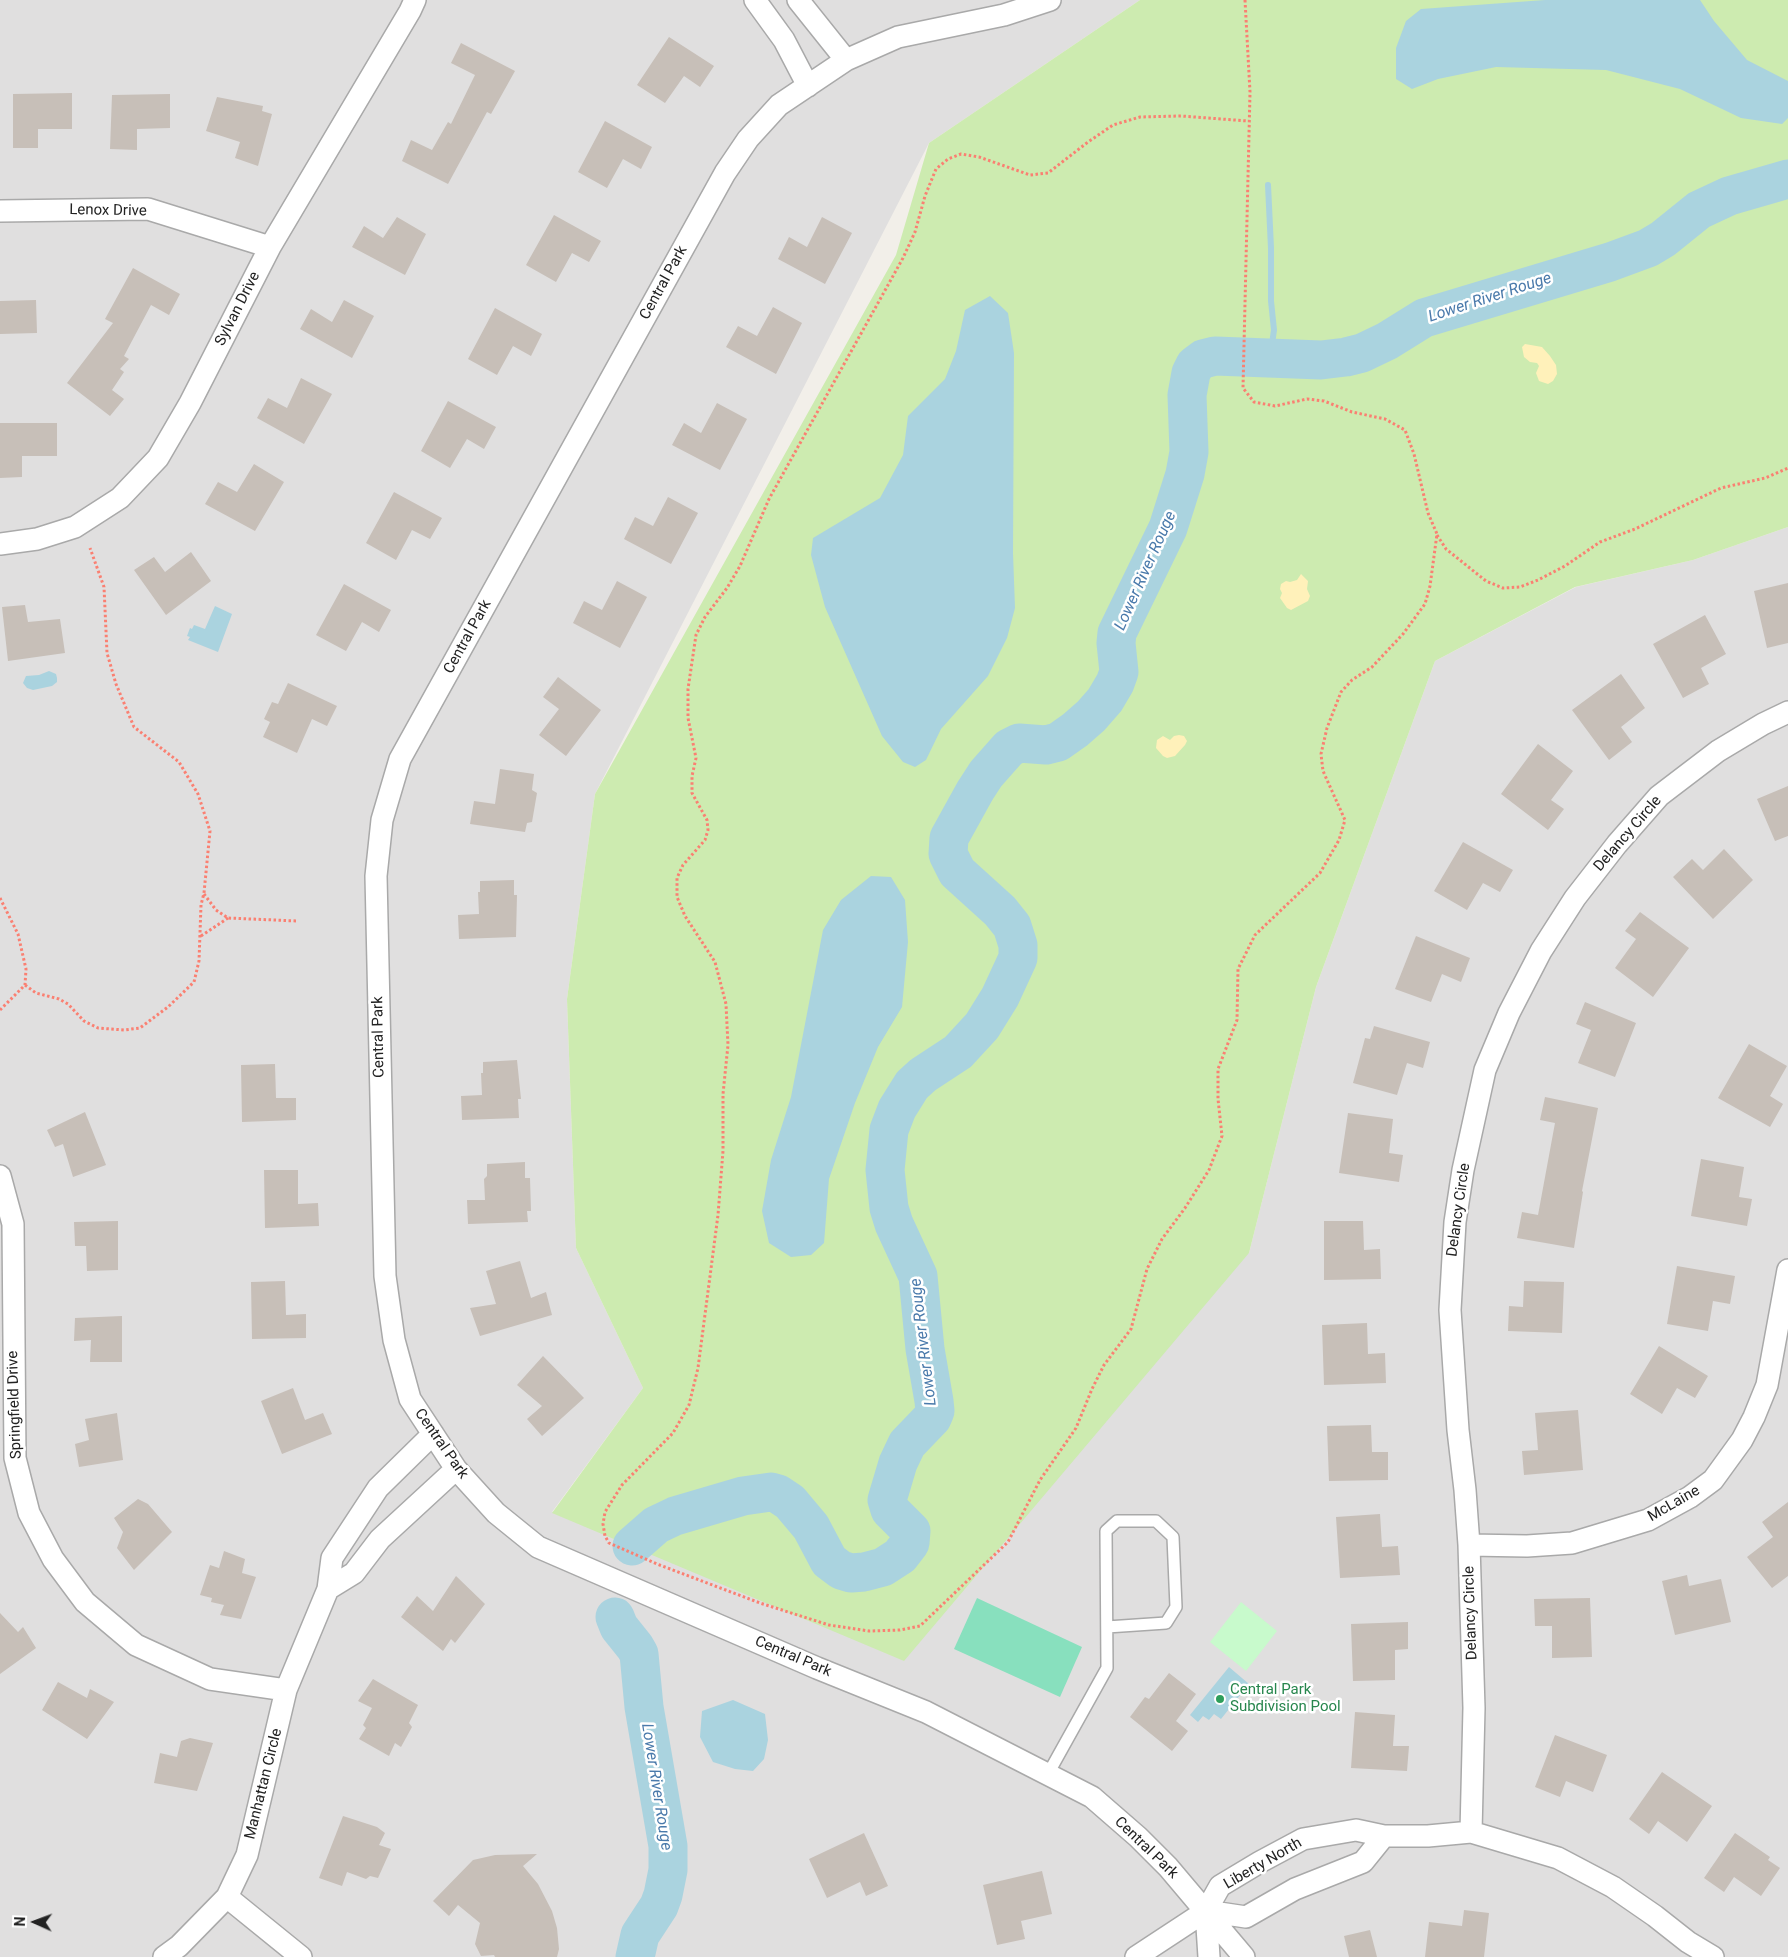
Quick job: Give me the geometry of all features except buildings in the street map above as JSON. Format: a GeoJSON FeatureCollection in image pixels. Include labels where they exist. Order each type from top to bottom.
{"type":"FeatureCollection","features":[{"type":"Feature","properties":{"kind":"street","name":"Sylvan Drive"},"geometry":{"type":"LineString","coordinates":[[0,544],[37,539],[75,527],[120,498],[158,458],[190,403],[270,246],[415,0]]}},
{"type":"Feature","properties":{"kind":"street"},"geometry":{"type":"LineString","coordinates":[[755,0],[784,40],[808,86]]}},
{"type":"Feature","properties":{"kind":"street"},"geometry":{"type":"LineString","coordinates":[[798,0],[846,60]]}},
{"type":"Feature","properties":{"kind":"street","name":"Central Park"},"geometry":{"type":"LineString","coordinates":[[1050,0],[1004,16],[898,37],[846,60],[779,105],[748,139],[725,173],[400,759],[382,820],[376,876],[385,1276],[394,1340],[410,1400],[456,1469],[496,1513],[538,1547],[817,1668],[926,1712],[1092,1797],[1168,1867],[1244,1957]]}},
{"type":"Feature","properties":{"kind":"street","name":"Lenox Drive"},"geometry":{"type":"LineString","coordinates":[[0,211],[148,209],[270,246]]}},
{"type":"Feature","properties":{"kind":"street","name":"Delancy Circle"},"geometry":{"type":"LineString","coordinates":[[1470,1832],[1474,1708],[1469,1545],[1466,1490],[1458,1430],[1450,1301],[1455,1222],[1463,1170],[1485,1070],[1509,1013],[1541,951],[1575,898],[1617,844],[1666,790],[1718,751],[1763,724],[1788,712]]}},
{"type":"Feature","properties":{"kind":"street","name":"Springfield Drive"},"geometry":{"type":"LineString","coordinates":[[0,1176],[13,1224],[6,1360],[15,1458],[29,1513],[54,1559],[85,1602],[136,1645],[210,1679],[286,1690]]}},
{"type":"Feature","properties":{"kind":"street","name":"McLaine"},"geometry":{"type":"LineString","coordinates":[[1469,1545],[1527,1546],[1572,1543],[1648,1520],[1690,1497],[1712,1480],[1742,1440],[1767,1385],[1788,1270]]}},
{"type":"Feature","properties":{"kind":"street","name":"Manhattan Circle"},"geometry":{"type":"LineString","coordinates":[[164,1957],[179,1946],[227,1897],[247,1854],[286,1690],[328,1589],[332,1558],[378,1488],[433,1434]]}},
{"type":"Feature","properties":{"kind":"street"},"geometry":{"type":"LineString","coordinates":[[328,1589],[354,1573],[380,1539],[456,1469]]}},
{"type":"Feature","properties":{"kind":"street","name":"Liberty North"},"geometry":{"type":"LineString","coordinates":[[1384,1836],[1363,1862],[1295,1889],[1246,1917],[1206,1911],[1220,1886],[1303,1839],[1356,1830],[1384,1836],[1428,1836],[1470,1832],[1558,1858],[1614,1887],[1688,1942],[1713,1957]]}},
{"type":"Feature","properties":{"kind":"street"},"geometry":{"type":"LineString","coordinates":[[227,1897],[301,1957]]}},
{"type":"Feature","properties":{"kind":"street"},"geometry":{"type":"LineString","coordinates":[[1136,1957],[1206,1911],[1209,1957]]}},
{"type":"Feature","properties":{"kind":"lane"},"geometry":{"type":"LineString","coordinates":[[1048,1774],[1107,1668],[1106,1531],[1117,1521],[1156,1521],[1173,1537],[1176,1607],[1166,1623],[1107,1627]]}},
{"type":"Feature","properties":{"kind":"path"},"geometry":{"type":"LineString","coordinates":[[1245,0],[1250,92],[1243,388],[1254,402],[1275,406],[1307,399],[1324,401],[1352,412],[1385,419],[1405,430],[1414,454],[1428,513],[1446,549],[1486,581],[1503,588],[1520,587],[1538,580],[1564,566],[1600,542],[1635,529],[1721,488],[1764,478],[1788,468]]}},
{"type":"Feature","properties":{"kind":"path"},"geometry":{"type":"LineString","coordinates":[[1248,121],[1181,116],[1140,117],[1113,125],[1048,173],[1030,175],[979,157],[962,154],[948,159],[936,169],[925,196],[915,232],[903,258],[769,499],[740,566],[727,588],[705,617],[696,635],[689,682],[688,718],[690,739],[696,758],[692,776],[692,793],[707,820],[708,830],[705,840],[683,865],[677,878],[677,897],[685,916],[716,962],[726,1004],[728,1045],[723,1094],[723,1151],[718,1215],[698,1368],[689,1406],[673,1433],[622,1485],[606,1512],[603,1524],[605,1536],[609,1543],[657,1564],[760,1603],[830,1625],[869,1631],[900,1630],[920,1626],[1008,1542],[1040,1480],[1076,1428],[1104,1365],[1131,1329],[1147,1268],[1162,1239],[1185,1208],[1209,1170],[1222,1136],[1218,1099],[1218,1069],[1237,1020],[1238,969],[1255,935],[1320,873],[1339,840],[1345,820],[1323,771],[1321,754],[1327,728],[1341,692],[1352,680],[1372,666],[1403,634],[1425,604],[1430,586],[1437,534]]}},
{"type":"Feature","properties":{"kind":"path"},"geometry":{"type":"LineString","coordinates":[[25,985],[36,993],[59,999],[68,1004],[84,1021],[98,1028],[124,1030],[140,1028],[168,1007],[194,982],[200,962],[201,905],[204,893],[210,831],[198,794],[179,762],[134,728],[116,684],[107,653],[104,586],[90,548]]}},
{"type":"Feature","properties":{"kind":"path"},"geometry":{"type":"LineString","coordinates":[[204,893],[216,910],[228,918],[297,921]]}},
{"type":"Feature","properties":{"kind":"path"},"geometry":{"type":"LineString","coordinates":[[0,898],[18,934],[26,969],[25,985],[0,1010]]}},
{"type":"Feature","properties":{"kind":"path"},"geometry":{"type":"LineString","coordinates":[[201,936],[228,918]]}},
{"type":"Feature","properties":{"kind":"shaded area"},"geometry":{"type":"Polygon","coordinates":[[[0,0],[1140,0],[929,143],[595,794],[567,999],[576,1248],[643,1388],[552,1512],[1249,1253],[1316,987],[1435,661],[1576,587],[1693,560],[1788,527],[1788,1957],[0,1957],[0,0]]]}},
{"type":"Feature","properties":{"kind":"green space"},"geometry":{"type":"Polygon","coordinates":[[[1140,0],[1788,0],[1788,527],[1693,560],[1575,587],[1435,661],[1316,987],[1249,1253],[904,1661],[552,1513],[643,1388],[576,1248],[567,999],[595,794],[896,255],[929,143],[1140,0]]]}},
{"type":"Feature","properties":{"kind":"green space"},"geometry":{"type":"Polygon","coordinates":[[[977,1598],[1082,1647],[1060,1697],[954,1649],[977,1598]]]}},
{"type":"Feature","properties":{"kind":"green space"},"geometry":{"type":"Polygon","coordinates":[[[1241,1602],[1277,1631],[1246,1671],[1210,1642],[1241,1602]]]}},
{"type":"Feature","properties":{"kind":"sand"},"geometry":{"type":"Polygon","coordinates":[[[1525,344],[1542,347],[1550,356],[1556,365],[1557,374],[1553,381],[1548,384],[1539,381],[1536,373],[1539,366],[1537,363],[1530,362],[1524,357],[1522,347],[1525,344]]]}},
{"type":"Feature","properties":{"kind":"sand"},"geometry":{"type":"Polygon","coordinates":[[[1301,574],[1308,581],[1307,589],[1310,596],[1308,601],[1291,610],[1287,608],[1280,598],[1282,593],[1280,589],[1281,584],[1286,581],[1297,580],[1301,574]]]}},
{"type":"Feature","properties":{"kind":"sand"},"geometry":{"type":"Polygon","coordinates":[[[1163,736],[1170,740],[1174,736],[1184,736],[1187,741],[1175,756],[1167,758],[1156,748],[1157,740],[1163,736]]]}},
{"type":"Feature","properties":{"kind":"water"},"geometry":{"type":"Polygon","coordinates":[[[1545,0],[1700,0],[1714,21],[1747,60],[1788,81],[1788,118],[1782,124],[1741,118],[1680,89],[1606,70],[1496,67],[1438,79],[1412,89],[1396,79],[1396,48],[1406,21],[1421,9],[1545,0]]]}},
{"type":"Feature","properties":{"kind":"water"},"geometry":{"type":"Polygon","coordinates":[[[990,296],[1008,313],[1014,353],[1013,553],[1015,608],[1007,638],[988,676],[941,729],[926,760],[915,767],[903,762],[882,736],[825,607],[811,555],[813,538],[880,498],[903,455],[908,416],[945,379],[956,351],[965,310],[990,296]]]}},
{"type":"Feature","properties":{"kind":"water"},"geometry":{"type":"Polygon","coordinates":[[[215,606],[232,614],[218,652],[188,640],[190,637],[187,636],[190,628],[192,629],[194,625],[205,629],[215,606]]]}},
{"type":"Feature","properties":{"kind":"water"},"geometry":{"type":"Polygon","coordinates":[[[49,671],[56,674],[57,678],[57,682],[52,686],[33,690],[27,688],[23,683],[26,676],[39,675],[49,671]]]}},
{"type":"Feature","properties":{"kind":"water"},"geometry":{"type":"Polygon","coordinates":[[[871,876],[891,877],[905,900],[908,942],[902,1007],[878,1047],[855,1103],[829,1179],[824,1243],[811,1255],[791,1257],[769,1243],[762,1211],[771,1160],[791,1097],[823,930],[841,900],[871,876]]]}},
{"type":"Feature","properties":{"kind":"water","name":"Central Park Subdivision Pool"},"geometry":{"type":"Polygon","coordinates":[[[1229,1667],[1249,1684],[1221,1719],[1214,1714],[1209,1720],[1203,1716],[1198,1722],[1190,1715],[1229,1667]]]}},
{"type":"Feature","properties":{"kind":"water"},"geometry":{"type":"Polygon","coordinates":[[[733,1700],[765,1714],[768,1740],[764,1759],[753,1771],[735,1769],[713,1762],[700,1737],[702,1711],[733,1700]]]}},
{"type":"Feature","properties":{"kind":"waterway","name":"Lower River Rouge"},"geometry":{"type":"LineString","coordinates":[[632,1546],[656,1525],[675,1516],[743,1496],[771,1492],[790,1502],[811,1527],[829,1561],[841,1570],[851,1573],[883,1567],[900,1556],[910,1543],[911,1531],[890,1510],[887,1500],[898,1463],[907,1444],[932,1418],[935,1411],[925,1349],[918,1276],[894,1224],[889,1208],[885,1170],[889,1130],[897,1109],[912,1085],[923,1075],[958,1052],[982,1026],[1000,997],[1018,958],[1018,945],[1012,926],[1000,911],[957,872],[948,854],[949,838],[986,774],[1009,748],[1019,743],[1046,745],[1058,742],[1091,716],[1105,700],[1115,683],[1119,672],[1116,643],[1117,633],[1168,528],[1185,474],[1189,452],[1187,395],[1191,373],[1195,365],[1203,359],[1215,356],[1321,360],[1362,353],[1387,341],[1424,318],[1610,262],[1648,248],[1663,239],[1699,210],[1729,196],[1788,179]]}},
{"type":"Feature","properties":{"kind":"waterway"},"geometry":{"type":"LineString","coordinates":[[1268,185],[1271,301],[1274,330],[1270,358]]}},
{"type":"Feature","properties":{"kind":"waterway","name":"Lower River Rouge"},"geometry":{"type":"LineString","coordinates":[[615,1617],[619,1627],[639,1654],[644,1707],[668,1846],[668,1870],[663,1895],[659,1906],[640,1935],[635,1957]]}},
{"type":"Feature","properties":{"kind":"place","name":"Central Park Subdivision Pool"},"geometry":{"type":"Point","coordinates":[1220,1699]}}]}
